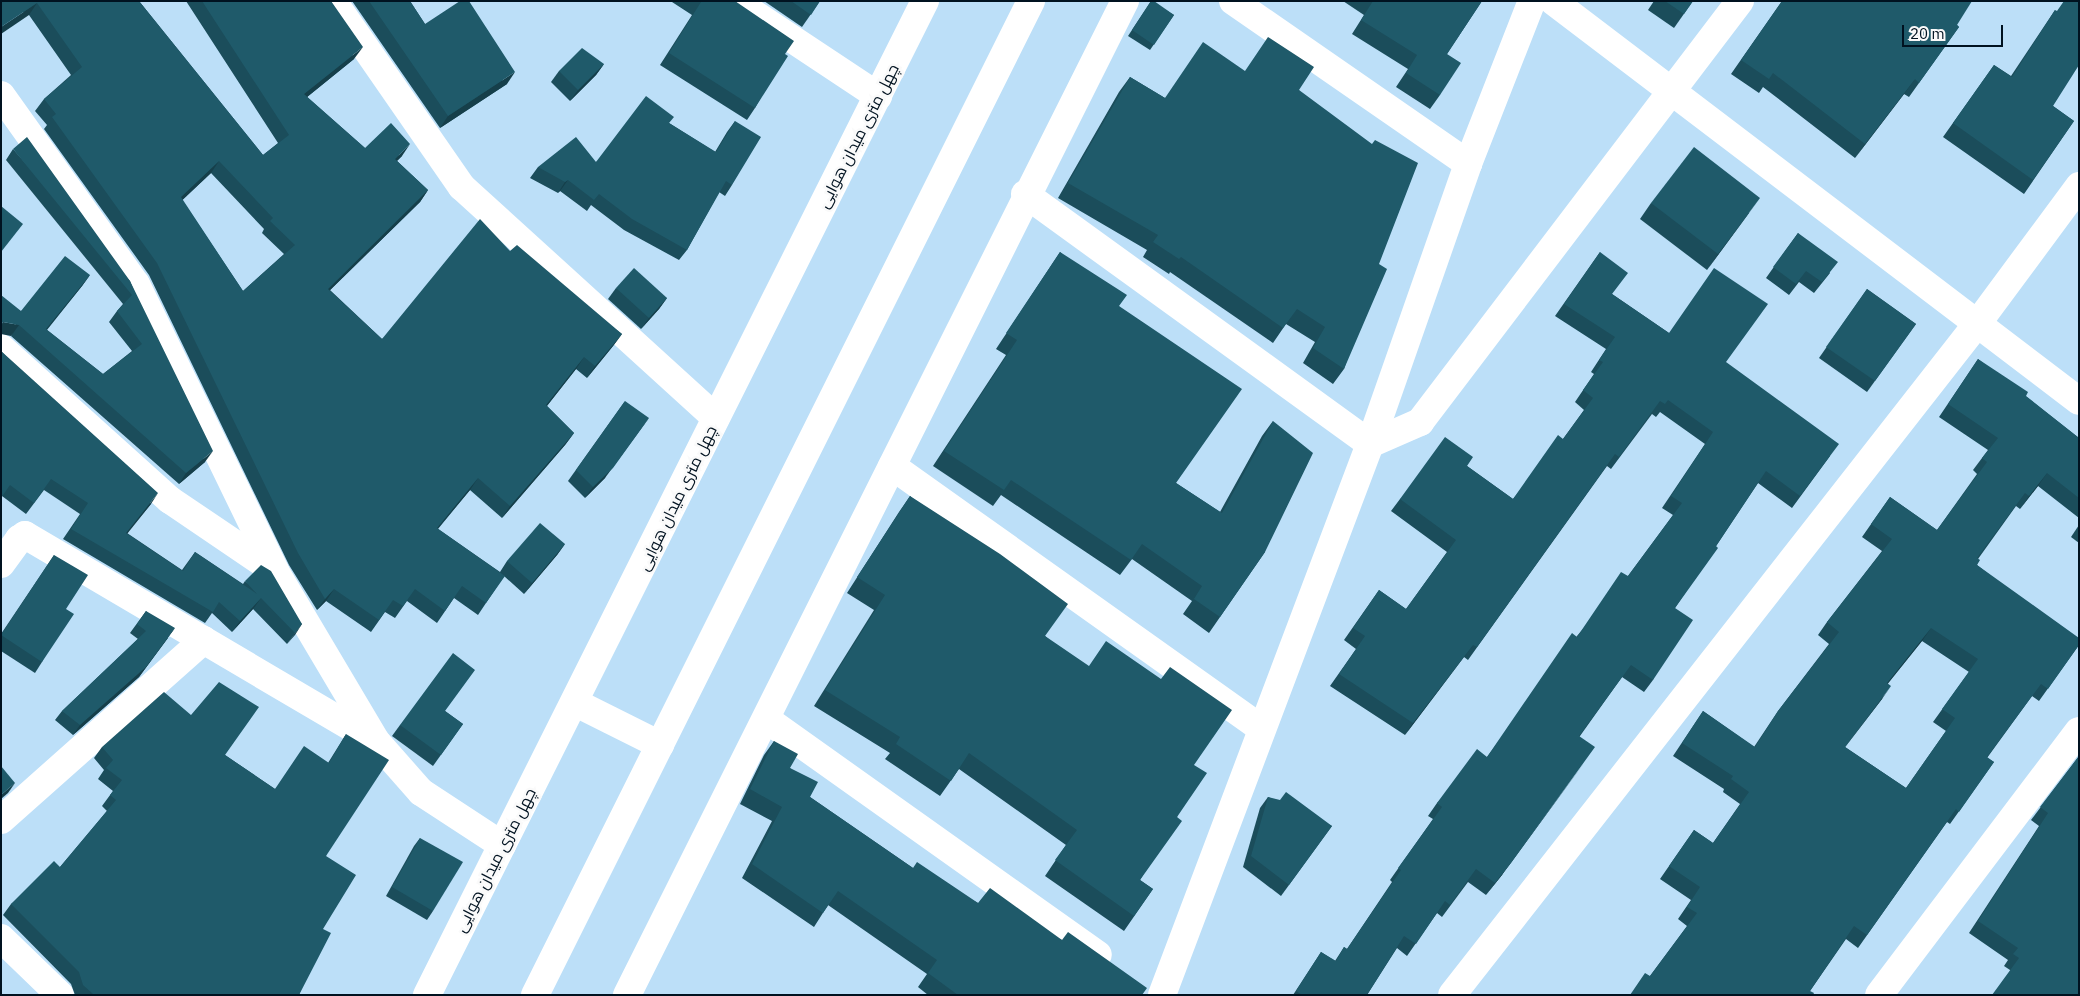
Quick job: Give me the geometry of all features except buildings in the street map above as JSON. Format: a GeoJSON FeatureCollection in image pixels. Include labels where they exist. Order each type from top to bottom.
{"type":"FeatureCollection","features":[{"type":"Feature","properties":{"kind":"street"},"geometry":{"type":"LineString","coordinates":[[333,1],[462,187],[716,418]]}},
{"type":"Feature","properties":{"kind":"street"},"geometry":{"type":"LineString","coordinates":[[735,1],[878,96]]}},
{"type":"Feature","properties":{"kind":"street","name":"چهل متری میدان هوایی"},"geometry":{"type":"LineString","coordinates":[[427,995],[576,703],[716,418],[926,1]]}},
{"type":"Feature","properties":{"kind":"street"},"geometry":{"type":"LineString","coordinates":[[535,995],[1031,1]]}},
{"type":"Feature","properties":{"kind":"street"},"geometry":{"type":"LineString","coordinates":[[627,995],[1026,194],[1125,1]]}},
{"type":"Feature","properties":{"kind":"street"},"geometry":{"type":"LineString","coordinates":[[1234,1],[1468,164]]}},
{"type":"Feature","properties":{"kind":"street"},"geometry":{"type":"LineString","coordinates":[[1162,995],[1260,728],[1370,444],[1468,164],[1532,1]]}},
{"type":"Feature","properties":{"kind":"street"},"geometry":{"type":"LineString","coordinates":[[1553,1],[2079,402]]}},
{"type":"Feature","properties":{"kind":"street"},"geometry":{"type":"LineString","coordinates":[[1370,444],[1420,422],[1740,1]]}},
{"type":"Feature","properties":{"kind":"street"},"geometry":{"type":"LineString","coordinates":[[1,95],[136,284],[276,571],[376,742],[421,792],[502,845]]}},
{"type":"Feature","properties":{"kind":"street"},"geometry":{"type":"LineString","coordinates":[[1452,995],[1977,324],[2079,186]]}},
{"type":"Feature","properties":{"kind":"street"},"geometry":{"type":"LineString","coordinates":[[1026,194],[1370,444]]}},
{"type":"Feature","properties":{"kind":"street"},"geometry":{"type":"LineString","coordinates":[[1,348],[170,500],[276,571]]}},
{"type":"Feature","properties":{"kind":"street"},"geometry":{"type":"LineString","coordinates":[[892,466],[1260,728]]}},
{"type":"Feature","properties":{"kind":"street"},"geometry":{"type":"LineString","coordinates":[[1,564],[19,539],[26,535],[376,742]]}},
{"type":"Feature","properties":{"kind":"street"},"geometry":{"type":"LineString","coordinates":[[1,820],[204,640]]}},
{"type":"Feature","properties":{"kind":"street"},"geometry":{"type":"LineString","coordinates":[[576,703],[660,745]]}},
{"type":"Feature","properties":{"kind":"street"},"geometry":{"type":"LineString","coordinates":[[766,719],[1138,983]]}},
{"type":"Feature","properties":{"kind":"street"},"geometry":{"type":"LineString","coordinates":[[1879,995],[2079,731]]}},
{"type":"Feature","properties":{"kind":"street"},"geometry":{"type":"LineString","coordinates":[[1,938],[60,995]]}}]}
